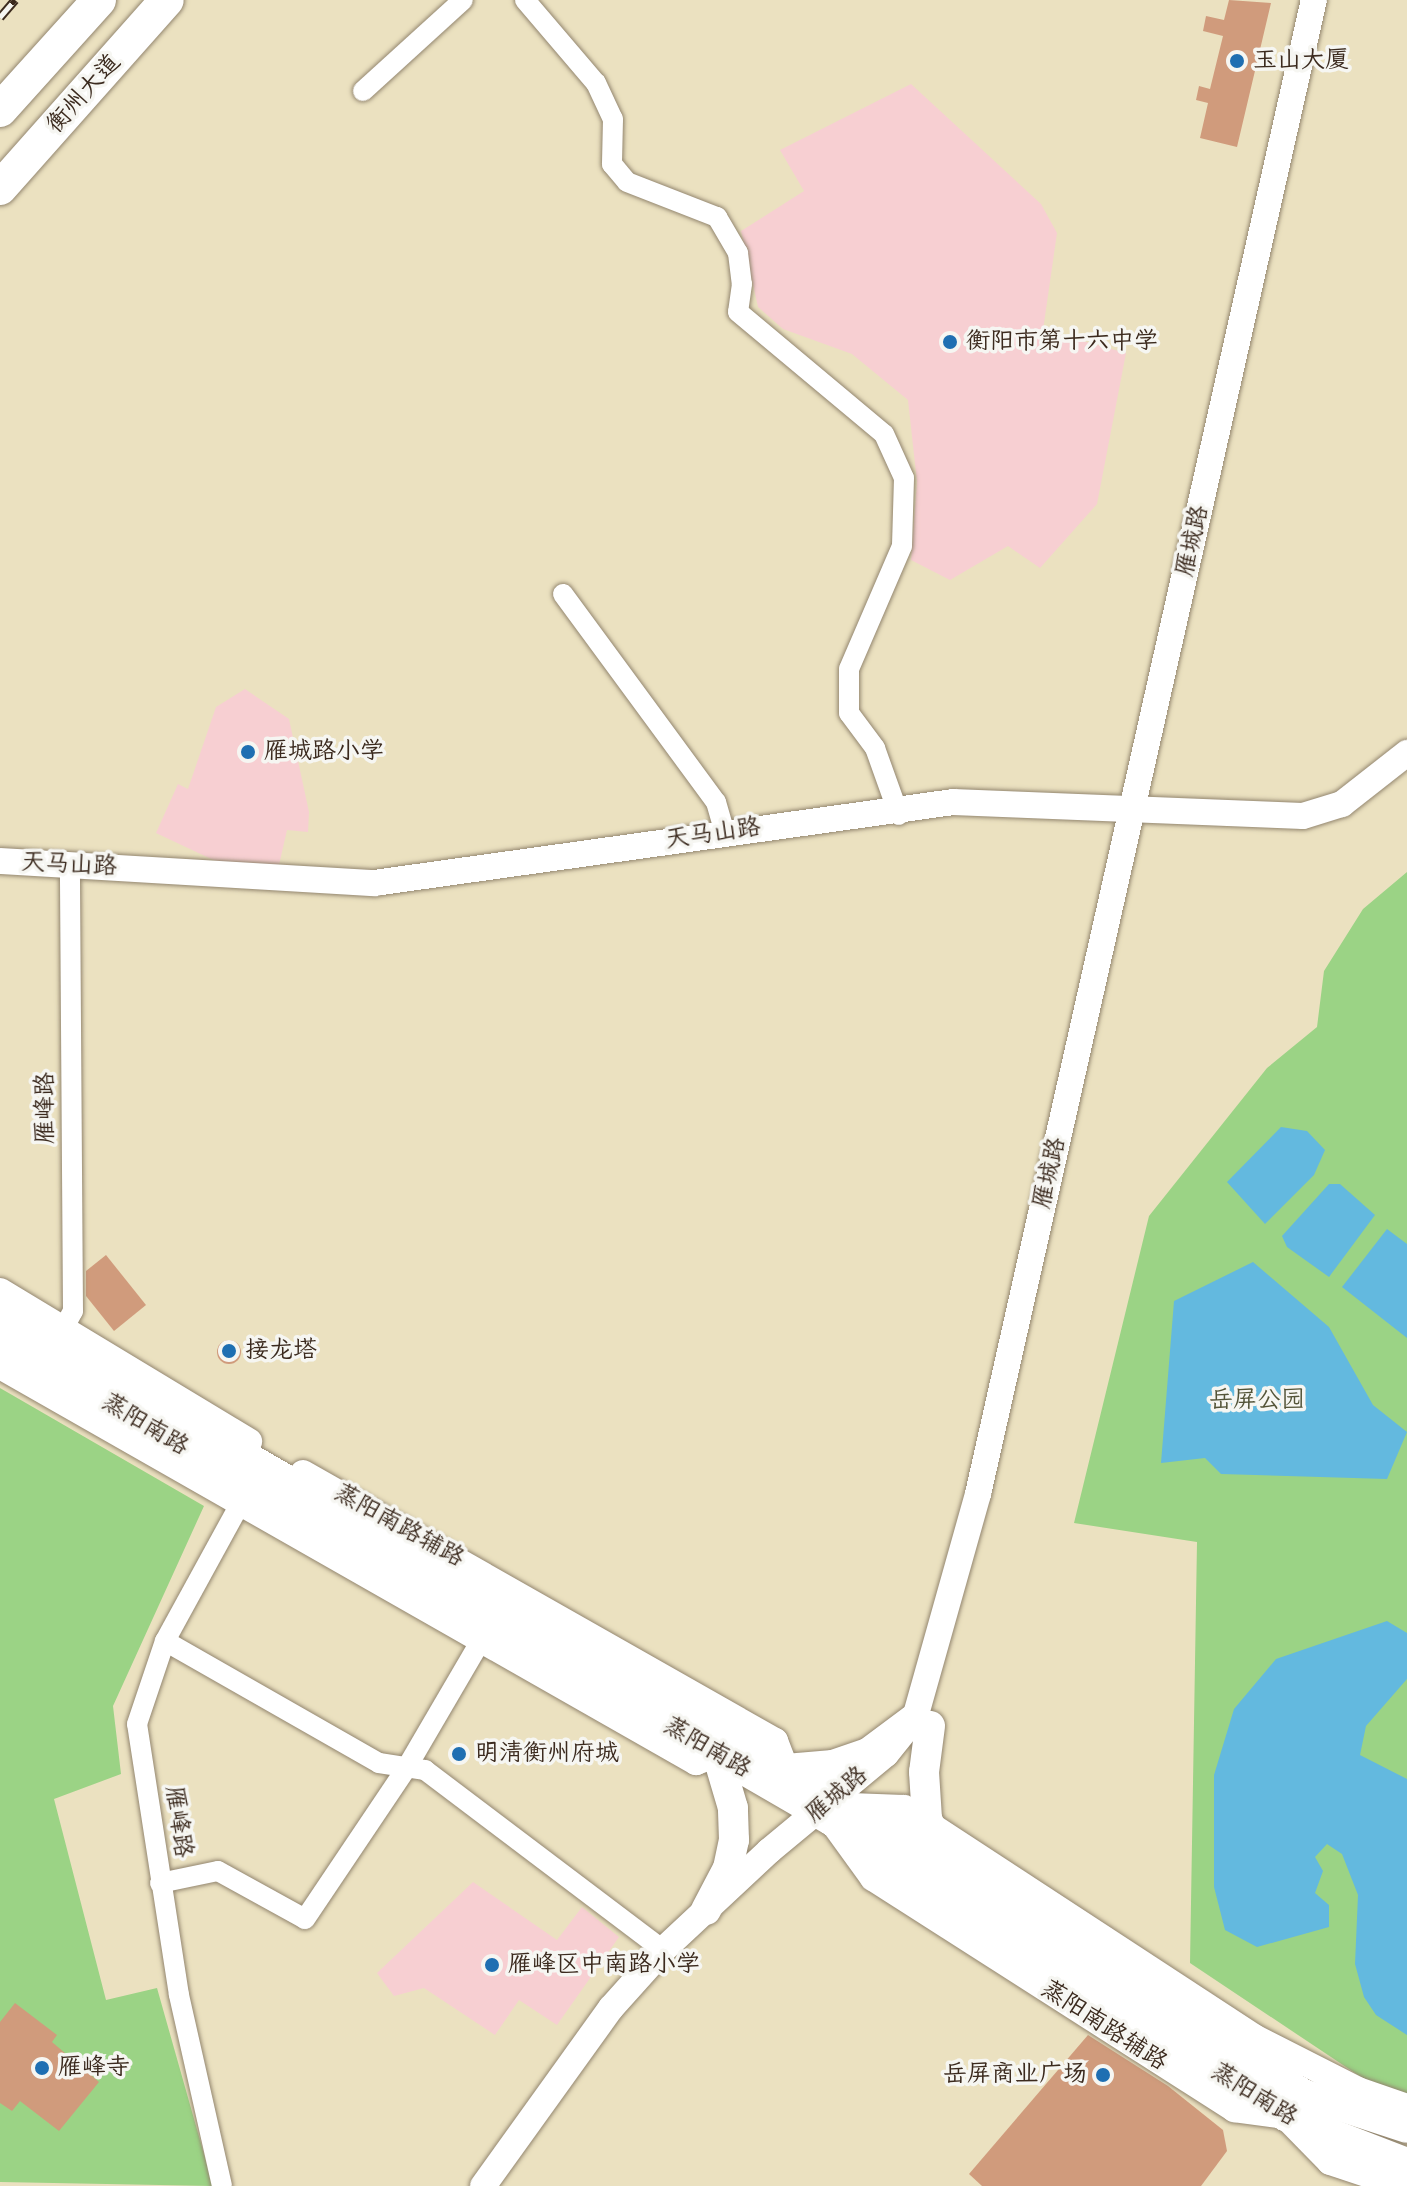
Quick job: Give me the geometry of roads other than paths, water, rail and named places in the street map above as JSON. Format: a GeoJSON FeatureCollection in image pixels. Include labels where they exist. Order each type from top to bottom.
{"type":"FeatureCollection","features":[{"type":"Feature","properties":{"kind":"highway"},"geometry":{"type":"LineString","coordinates":[[0,110],[99,0]]}},
{"type":"Feature","properties":{"kind":"highway","name":"衡州大道"},"geometry":{"type":"LineString","coordinates":[[0,188],[167,0]]}},
{"type":"Feature","properties":{"kind":"main road","name":"蒸阳南路"},"geometry":{"type":"LineString","coordinates":[[0,1314],[58,1338],[786,1769],[833,1809],[1285,2116],[1407,2163]]}},
{"type":"Feature","properties":{"kind":"main road","name":"蒸阳南路"},"geometry":{"type":"LineString","coordinates":[[0,1339],[244,1496],[486,1632],[717,1754],[951,1870],[1303,2094],[1407,2128]]}},
{"type":"Feature","properties":{"kind":"main road"},"geometry":{"type":"LineString","coordinates":[[786,1769],[833,1765],[868,1753],[922,1722],[929,1824],[951,1870]]}},
{"type":"Feature","properties":{"kind":"main road"},"geometry":{"type":"LineString","coordinates":[[706,1910],[728,1868],[734,1840],[733,1808],[717,1754]]}},
{"type":"Feature","properties":{"kind":"street"},"geometry":{"type":"LineString","coordinates":[[363,91],[463,0]]}},
{"type":"Feature","properties":{"kind":"street"},"geometry":{"type":"LineString","coordinates":[[525,0],[596,83],[613,119],[612,164],[627,182],[717,217],[738,253],[742,284],[738,312],[884,434],[904,478],[902,546],[849,669],[849,713],[875,748],[897,811]]}},
{"type":"Feature","properties":{"kind":"street","name":"雁城路"},"geometry":{"type":"LineString","coordinates":[[483,2186],[611,2008],[663,1950],[706,1910],[833,1809],[899,1763],[922,1722],[992,1496],[1314,0]]}},
{"type":"Feature","properties":{"kind":"street","name":"雁城路"},"geometry":{"type":"LineString","coordinates":[[1137,815],[1324,0]]}},
{"type":"Feature","properties":{"kind":"street"},"geometry":{"type":"LineString","coordinates":[[563,594],[716,802],[725,833]]}},
{"type":"Feature","properties":{"kind":"street","name":"天马山路"},"geometry":{"type":"LineString","coordinates":[[0,869],[70,868],[374,883],[897,811],[1303,816],[1327,812],[1407,753]]}},
{"type":"Feature","properties":{"kind":"street","name":"天马山路"},"geometry":{"type":"LineString","coordinates":[[1137,815],[1307,826],[1330,822],[1407,766]]}},
{"type":"Feature","properties":{"kind":"street","name":"天马山路"},"geometry":{"type":"LineString","coordinates":[[0,861],[375,891],[897,811]]}},
{"type":"Feature","properties":{"kind":"street","name":"雁峰路"},"geometry":{"type":"LineString","coordinates":[[58,1338],[73,1311],[70,868]]}},
{"type":"Feature","properties":{"kind":"street"},"geometry":{"type":"LineString","coordinates":[[0,1291],[58,1338]]}},
{"type":"Feature","properties":{"kind":"street"},"geometry":{"type":"LineString","coordinates":[[0,1366],[244,1496]]}},
{"type":"Feature","properties":{"kind":"street","name":"雁峰路"},"geometry":{"type":"LineString","coordinates":[[222,2186],[160,1883],[137,1724],[165,1641],[244,1496]]}},
{"type":"Feature","properties":{"kind":"street"},"geometry":{"type":"LineString","coordinates":[[160,1883],[218,1871],[305,1919],[407,1767],[486,1632]]}},
{"type":"Feature","properties":{"kind":"street"},"geometry":{"type":"LineString","coordinates":[[165,1641],[379,1763],[425,1770],[663,1950]]}},
{"type":"Feature","properties":{"kind":"street"},"geometry":{"type":"LineString","coordinates":[[833,1809],[904,1808],[1254,2037],[1358,2090],[1407,2107]]}},
{"type":"Feature","properties":{"kind":"street","name":"雁城路"},"geometry":{"type":"LineString","coordinates":[[502,2186],[642,1995],[833,1809]]}},
{"type":"Feature","properties":{"kind":"street"},"geometry":{"type":"LineString","coordinates":[[1285,2116],[1330,2162],[1402,2186]]}},
{"type":"Feature","properties":{"kind":"water"},"geometry":{"type":"Polygon","coordinates":[[[1281,1127],[1307,1131],[1325,1150],[1314,1175],[1265,1224],[1227,1182],[1281,1127]]]}},
{"type":"Feature","properties":{"kind":"water"},"geometry":{"type":"Polygon","coordinates":[[[1329,1184],[1340,1184],[1375,1215],[1329,1277],[1287,1247],[1282,1236],[1329,1184]]]}},
{"type":"Feature","properties":{"kind":"water"},"geometry":{"type":"Polygon","coordinates":[[[1387,1229],[1407,1244],[1407,1338],[1342,1287],[1387,1229]]]}},
{"type":"Feature","properties":{"kind":"water"},"geometry":{"type":"Polygon","coordinates":[[[1253,1262],[1329,1327],[1373,1405],[1407,1432],[1387,1479],[1221,1474],[1205,1458],[1161,1463],[1174,1301],[1253,1262]]]}},
{"type":"Feature","properties":{"kind":"water"},"geometry":{"type":"Polygon","coordinates":[[[1387,1621],[1407,1633],[1407,1679],[1366,1726],[1360,1755],[1407,1779],[1407,2035],[1376,2015],[1364,1997],[1355,1964],[1358,1895],[1342,1854],[1327,1844],[1315,1857],[1323,1871],[1315,1893],[1329,1905],[1329,1927],[1257,1947],[1225,1930],[1214,1887],[1214,1775],[1234,1709],[1276,1659],[1387,1621]]]}},
{"type":"Feature","properties":{"kind":"railway"},"geometry":{"type":"LineString","coordinates":[[0,17],[15,0]]}},
{"type":"Feature","properties":{"kind":"place","name":"玉山大厦"},"geometry":{"type":"Point","coordinates":[1237,61]}},
{"type":"Feature","properties":{"kind":"place","name":"衡阳市第十六中学"},"geometry":{"type":"Point","coordinates":[950,342]}},
{"type":"Feature","properties":{"kind":"place","name":"雁城路小学"},"geometry":{"type":"Point","coordinates":[248,752]}},
{"type":"Feature","properties":{"kind":"place","name":"接龙塔"},"geometry":{"type":"Point","coordinates":[229,1351]}},
{"type":"Feature","properties":{"kind":"place","name":"明清衡州府城"},"geometry":{"type":"Point","coordinates":[459,1754]}},
{"type":"Feature","properties":{"kind":"place","name":"雁峰区中南路小学"},"geometry":{"type":"Point","coordinates":[492,1965]}},
{"type":"Feature","properties":{"kind":"place","name":"雁峰寺"},"geometry":{"type":"Point","coordinates":[42,2068]}},
{"type":"Feature","properties":{"kind":"place","name":"岳屏商业广场"},"geometry":{"type":"Point","coordinates":[1103,2075]}},
{"type":"Feature","properties":{"kind":"park label","name":"岳屏公园"},"geometry":{"type":"Point","coordinates":[1257,1401]}}]}
